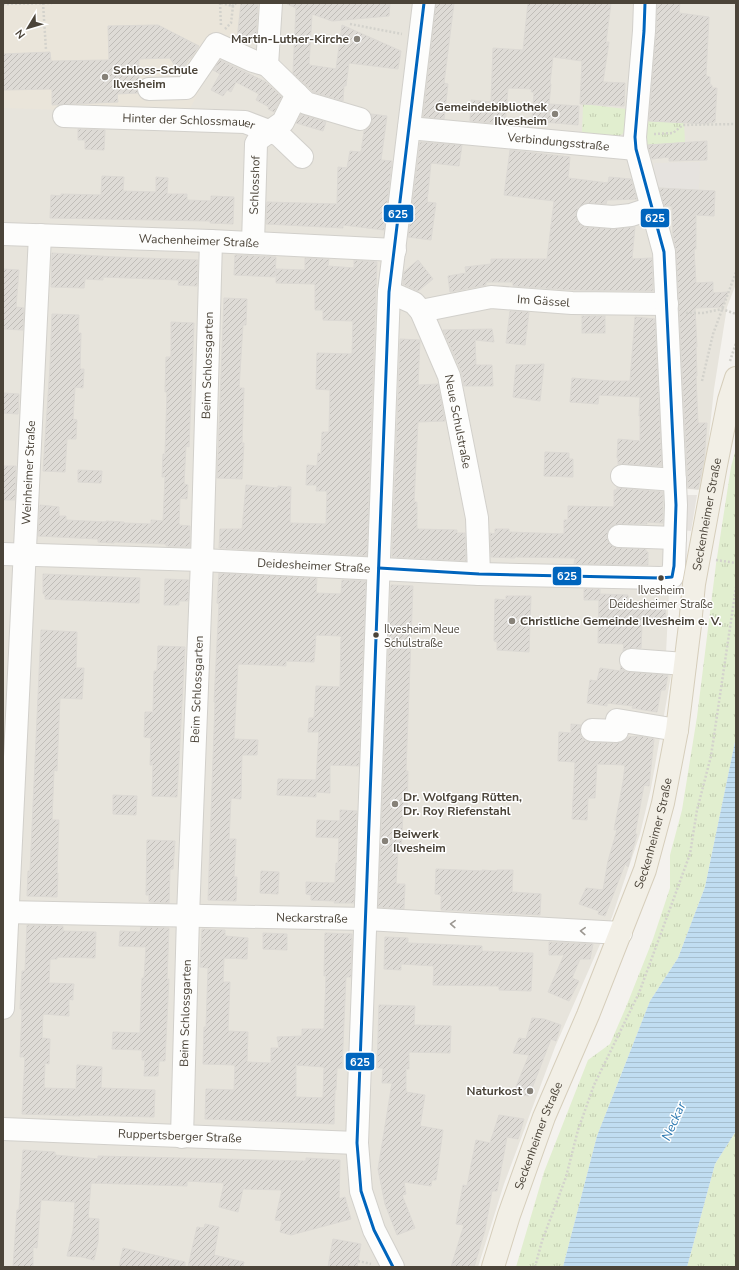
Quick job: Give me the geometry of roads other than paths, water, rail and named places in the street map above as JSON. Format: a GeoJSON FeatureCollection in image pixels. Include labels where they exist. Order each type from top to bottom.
{"type":"FeatureCollection","features":[{"type":"Feature","properties":{"kind":"main road","name":"Seckenheimer Straße"},"geometry":{"type":"LineString","coordinates":[[494,1267],[509,1216],[544,1117],[622,933],[645,870],[663,803],[677,730],[694,584],[729,400],[736,378]]}},
{"type":"Feature","properties":{"kind":"street"},"geometry":{"type":"LineString","coordinates":[[267,65],[271,3]]}},
{"type":"Feature","properties":{"kind":"street"},"geometry":{"type":"LineString","coordinates":[[393,1267],[374,1230],[361,1191],[357,1142],[389,292],[424,3]]}},
{"type":"Feature","properties":{"kind":"street"},"geometry":{"type":"LineString","coordinates":[[619,536],[675,538],[678,515],[664,252],[652,208],[647,171],[636,143],[646,3]]}},
{"type":"Feature","properties":{"kind":"street"},"geometry":{"type":"LineString","coordinates":[[149,89],[186,88],[216,44],[267,65],[306,103],[360,119]]}},
{"type":"Feature","properties":{"kind":"street","name":"Schlosshof"},"geometry":{"type":"LineString","coordinates":[[253,243],[256,144],[259,139],[283,122],[297,94]]}},
{"type":"Feature","properties":{"kind":"street","name":"Hinter der Schlossmauer"},"geometry":{"type":"LineString","coordinates":[[64,116],[245,122],[279,135],[302,157]]}},
{"type":"Feature","properties":{"kind":"street","name":"Verbindungsstraße"},"geometry":{"type":"LineString","coordinates":[[409,128],[636,143]]}},
{"type":"Feature","properties":{"kind":"street"},"geometry":{"type":"LineString","coordinates":[[588,215],[613,217],[632,214],[652,208]]}},
{"type":"Feature","properties":{"kind":"street","name":"Wachenheimer Straße"},"geometry":{"type":"LineString","coordinates":[[3,234],[211,241],[395,250]]}},
{"type":"Feature","properties":{"kind":"street","name":"Weinheimer Straße"},"geometry":{"type":"LineString","coordinates":[[3,1008],[10,710],[25,555],[40,235]]}},
{"type":"Feature","properties":{"kind":"street","name":"Beim Schlossgarten"},"geometry":{"type":"LineString","coordinates":[[182,1137],[188,916],[202,560],[211,241]]}},
{"type":"Feature","properties":{"kind":"street","name":"Neue Schulstraße"},"geometry":{"type":"LineString","coordinates":[[389,292],[414,302],[421,311],[449,376],[477,518],[479,574]]}},
{"type":"Feature","properties":{"kind":"street","name":"Im Gässel"},"geometry":{"type":"LineString","coordinates":[[421,311],[491,297],[572,303],[667,304]]}},
{"type":"Feature","properties":{"kind":"street"},"geometry":{"type":"LineString","coordinates":[[622,476],[675,480]]}},
{"type":"Feature","properties":{"kind":"street","name":"Deidesheimer Straße"},"geometry":{"type":"LineString","coordinates":[[3,554],[202,560],[479,574],[660,578],[672,577],[675,538]]}},
{"type":"Feature","properties":{"kind":"street"},"geometry":{"type":"LineString","coordinates":[[631,660],[685,664]]}},
{"type":"Feature","properties":{"kind":"street"},"geometry":{"type":"LineString","coordinates":[[592,730],[617,731],[617,720],[677,730]]}},
{"type":"Feature","properties":{"kind":"street","name":"Neckarstraße"},"geometry":{"type":"LineString","coordinates":[[5,912],[366,920],[622,933]]}},
{"type":"Feature","properties":{"kind":"street","name":"Ruppertsberger Straße"},"geometry":{"type":"LineString","coordinates":[[3,1129],[182,1137],[357,1142]]}},
{"type":"Feature","properties":{"kind":"water","name":"Neckar"},"geometry":{"type":"Polygon","coordinates":[[[736,737],[736,1131],[715,1164],[687,1267],[563,1267],[597,1136],[650,1001],[678,958],[705,887],[736,737]]]}},
{"type":"Feature","properties":{"kind":"place","name":"Martin-Luther-Kirche"},"geometry":{"type":"Point","coordinates":[357,39]}},
{"type":"Feature","properties":{"kind":"place","name":"Schloss-Schule Ilvesheim"},"geometry":{"type":"Point","coordinates":[105,77]}},
{"type":"Feature","properties":{"kind":"place","name":"Gemeindebibliothek Ilvesheim"},"geometry":{"type":"Point","coordinates":[555,114]}},
{"type":"Feature","properties":{"kind":"place","name":"Ilvesheim Deidesheimer Straße"},"geometry":{"type":"Point","coordinates":[661,578]}},
{"type":"Feature","properties":{"kind":"place","name":"Christliche Gemeinde Ilvesheim e. V."},"geometry":{"type":"Point","coordinates":[512,621]}},
{"type":"Feature","properties":{"kind":"place","name":"Ilvesheim Neue Schulstraße"},"geometry":{"type":"Point","coordinates":[376,635]}},
{"type":"Feature","properties":{"kind":"place","name":"Dr. Wolfgang Rütten, Dr. Roy Riefenstahl"},"geometry":{"type":"Point","coordinates":[395,804]}},
{"type":"Feature","properties":{"kind":"place","name":"Beiwerk Ilvesheim"},"geometry":{"type":"Point","coordinates":[385,841]}},
{"type":"Feature","properties":{"kind":"place","name":"Naturkost"},"geometry":{"type":"Point","coordinates":[530,1091]}}]}
